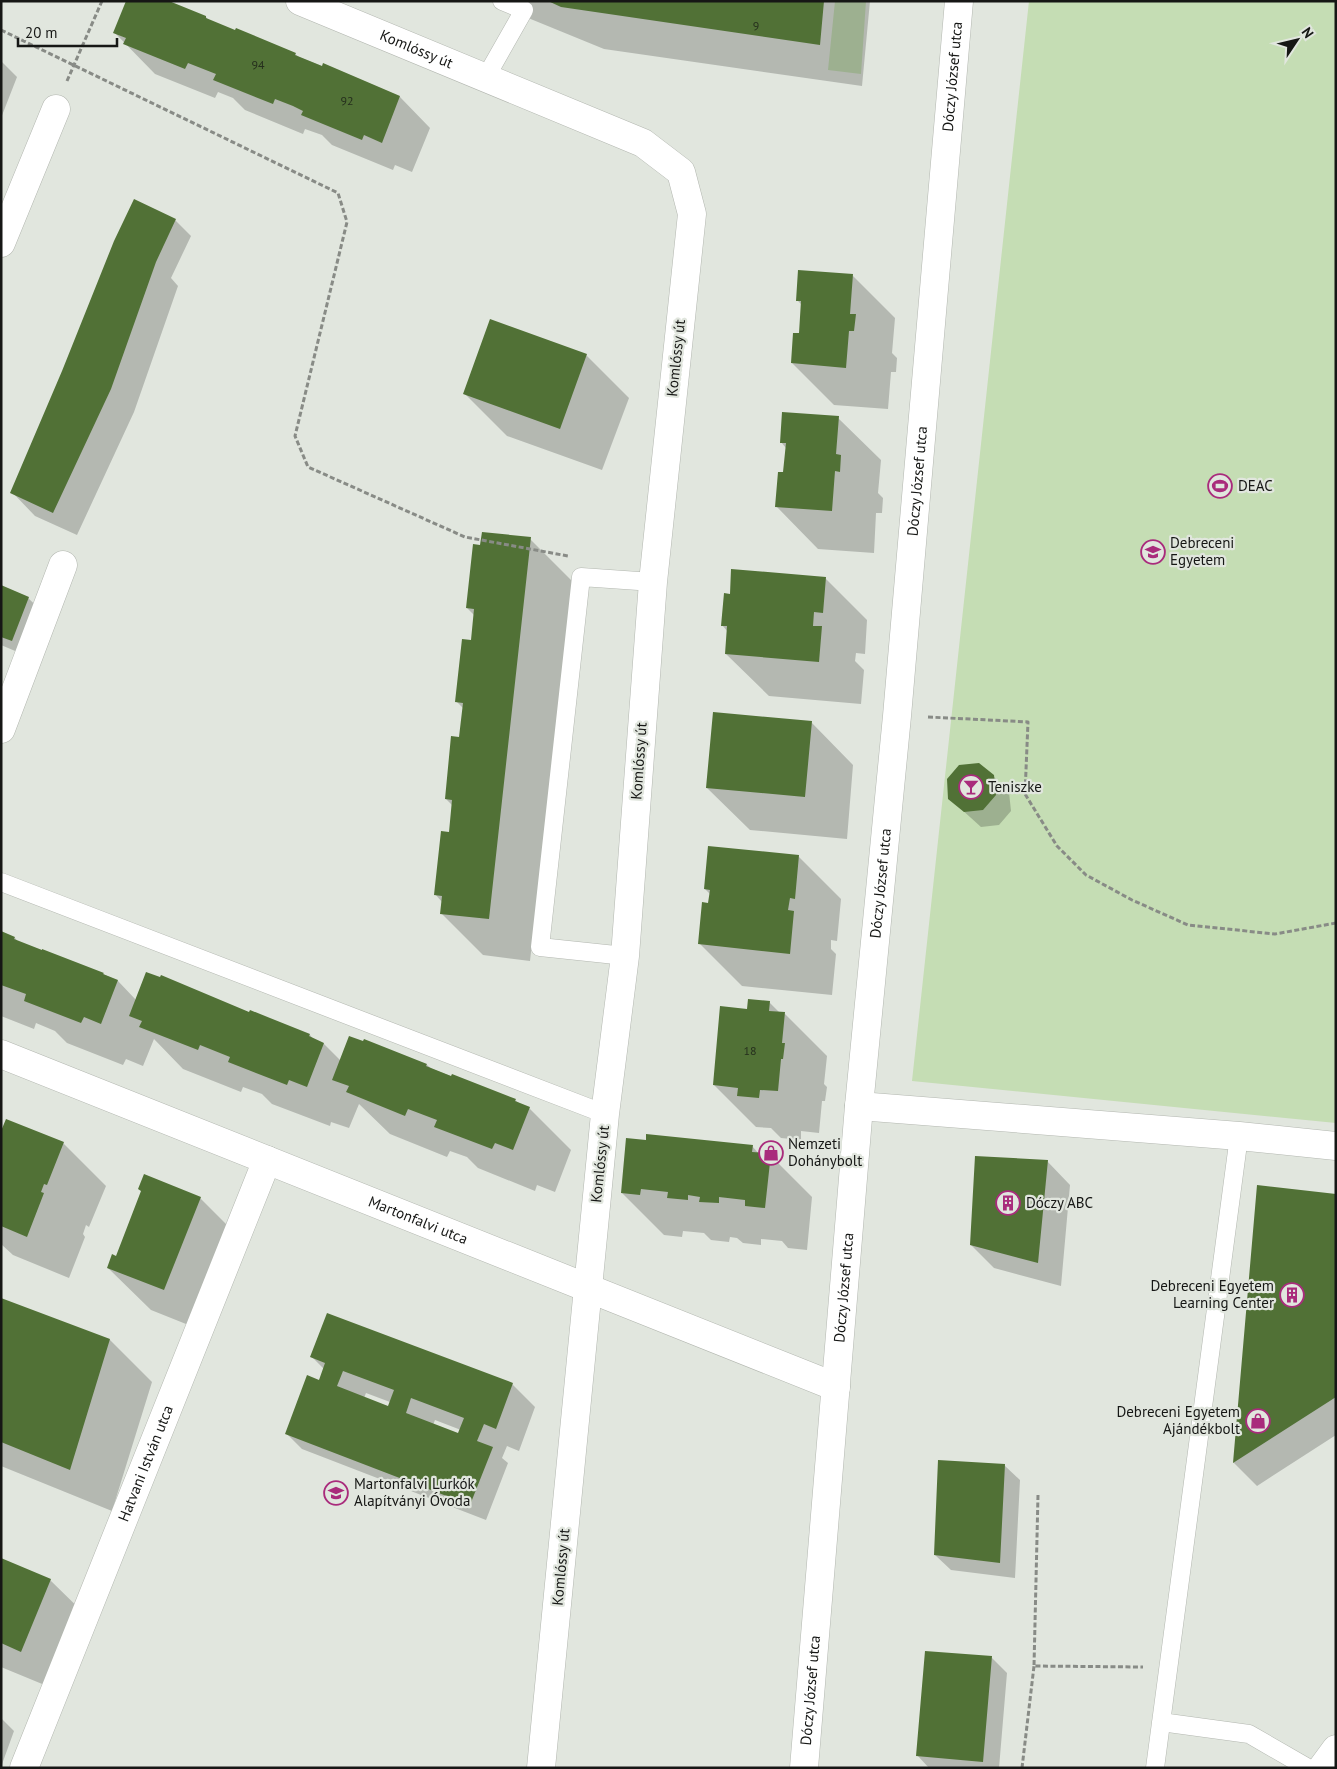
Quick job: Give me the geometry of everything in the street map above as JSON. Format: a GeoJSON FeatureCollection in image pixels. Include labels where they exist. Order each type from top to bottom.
{"type":"FeatureCollection","features":[{"type":"Feature","properties":{"kind":"street","name":"Komlóssy út"},"geometry":{"type":"LineString","coordinates":[[300,1],[642,143],[681,172],[692,214],[652,582],[625,956],[605,1114],[540,1768]]}},
{"type":"Feature","properties":{"kind":"street","name":"Dóczy József utca"},"geometry":{"type":"LineString","coordinates":[[804,1768],[859,1106],[897,716],[959,1]]}},
{"type":"Feature","properties":{"kind":"street"},"geometry":{"type":"LineString","coordinates":[[1,243],[56,110]]}},
{"type":"Feature","properties":{"kind":"street"},"geometry":{"type":"LineString","coordinates":[[1,729],[63,564]]}},
{"type":"Feature","properties":{"kind":"street","name":"Martonfalvi utca"},"geometry":{"type":"LineString","coordinates":[[1,1054],[836,1387]]}},
{"type":"Feature","properties":{"kind":"street"},"geometry":{"type":"LineString","coordinates":[[859,1106],[1238,1136],[1336,1146]]}},
{"type":"Feature","properties":{"kind":"street","name":"Hatvani István utca"},"geometry":{"type":"LineString","coordinates":[[24,1768],[267,1160]]}},
{"type":"Feature","properties":{"kind":"street"},"geometry":{"type":"LineString","coordinates":[[1322,1768],[1336,1749]]}},
{"type":"Feature","properties":{"kind":"lane"},"geometry":{"type":"LineString","coordinates":[[486,77],[524,10],[502,1]]}},
{"type":"Feature","properties":{"kind":"lane"},"geometry":{"type":"LineString","coordinates":[[625,956],[540,947],[581,577],[652,582]]}},
{"type":"Feature","properties":{"kind":"lane"},"geometry":{"type":"LineString","coordinates":[[1,882],[605,1114]]}},
{"type":"Feature","properties":{"kind":"lane"},"geometry":{"type":"LineString","coordinates":[[1155,1768],[1238,1136]]}},
{"type":"Feature","properties":{"kind":"lane"},"geometry":{"type":"LineString","coordinates":[[1161,1722],[1249,1734],[1308,1768]]}},
{"type":"Feature","properties":{"kind":"path"},"geometry":{"type":"LineString","coordinates":[[74,65],[102,1]]}},
{"type":"Feature","properties":{"kind":"path"},"geometry":{"type":"LineString","coordinates":[[1,30],[338,193],[347,222],[295,436],[308,467],[465,538],[568,556],[581,577]]}},
{"type":"Feature","properties":{"kind":"path"},"geometry":{"type":"LineString","coordinates":[[897,716],[1028,722],[1025,794],[1057,846],[1086,875],[1132,900],[1188,925],[1275,934],[1336,923]]}},
{"type":"Feature","properties":{"kind":"path"},"geometry":{"type":"LineString","coordinates":[[1022,1768],[1034,1666],[1038,1495]]}},
{"type":"Feature","properties":{"kind":"path"},"geometry":{"type":"LineString","coordinates":[[1034,1666],[1168,1667]]}},
{"type":"Feature","properties":{"kind":"green space"},"geometry":{"type":"Polygon","coordinates":[[[835,1],[866,1],[861,74],[828,70],[835,1]]]}},
{"type":"Feature","properties":{"kind":"green space"},"geometry":{"type":"Polygon","coordinates":[[[1029,1],[1336,1],[1336,1123],[912,1081],[1029,1]]]}},
{"type":"Feature","properties":{"kind":"building"},"geometry":{"type":"Polygon","coordinates":[[[126,1],[169,1],[235,30],[236,28],[296,53],[295,55],[322,66],[323,63],[400,96],[382,143],[364,135],[362,140],[301,115],[303,111],[293,106],[275,99],[273,104],[213,80],[216,74],[188,63],[185,69],[123,44],[126,38],[113,33],[126,1]]]}},
{"type":"Feature","properties":{"kind":"building"},"geometry":{"type":"Polygon","coordinates":[[[548,1],[824,1],[820,45],[561,7],[548,1]]]}},
{"type":"Feature","properties":{"kind":"building"},"geometry":{"type":"Polygon","coordinates":[[[134,199],[176,219],[156,262],[111,389],[53,513],[10,493],[62,371],[114,241],[134,199]]]}},
{"type":"Feature","properties":{"kind":"building"},"geometry":{"type":"Polygon","coordinates":[[[798,270],[853,274],[850,314],[856,314],[854,331],[849,331],[846,368],[791,363],[793,333],[799,333],[801,301],[796,301],[798,270]]]}},
{"type":"Feature","properties":{"kind":"building"},"geometry":{"type":"Polygon","coordinates":[[[490,319],[587,354],[560,429],[463,394],[490,319]]]}},
{"type":"Feature","properties":{"kind":"building"},"geometry":{"type":"Polygon","coordinates":[[[782,412],[839,416],[836,454],[841,455],[840,472],[835,471],[832,511],[775,507],[778,472],[783,472],[786,443],[780,443],[782,412]]]}},
{"type":"Feature","properties":{"kind":"building"},"geometry":{"type":"Polygon","coordinates":[[[482,532],[531,537],[489,919],[440,914],[442,896],[434,895],[441,831],[449,832],[452,800],[445,799],[451,736],[459,737],[463,703],[455,702],[462,639],[471,640],[474,609],[466,608],[473,544],[480,545],[482,532]]]}},
{"type":"Feature","properties":{"kind":"building"},"geometry":{"type":"Polygon","coordinates":[[[731,569],[826,577],[823,613],[814,612],[813,626],[822,626],[819,662],[725,654],[727,626],[721,626],[724,593],[730,594],[731,569]]]}},
{"type":"Feature","properties":{"kind":"building"},"geometry":{"type":"Polygon","coordinates":[[[1,585],[29,597],[12,641],[1,637],[1,585]]]}},
{"type":"Feature","properties":{"kind":"building"},"geometry":{"type":"Polygon","coordinates":[[[713,712],[812,721],[805,797],[706,788],[713,712]]]}},
{"type":"Feature","properties":{"kind":"building","name":"Teniszke"},"geometry":{"type":"Polygon","coordinates":[[[979,763],[994,775],[996,795],[983,810],[964,812],[948,799],[947,779],[959,765],[979,763]]]}},
{"type":"Feature","properties":{"kind":"building"},"geometry":{"type":"Polygon","coordinates":[[[708,846],[799,855],[795,899],[790,898],[788,910],[794,911],[790,954],[698,944],[702,902],[708,903],[710,890],[704,889],[708,846]]]}},
{"type":"Feature","properties":{"kind":"building"},"geometry":{"type":"Polygon","coordinates":[[[1,931],[15,937],[14,939],[118,980],[101,1024],[84,1017],[81,1023],[24,1001],[26,994],[1,985],[1,931]]]}},
{"type":"Feature","properties":{"kind":"building"},"geometry":{"type":"Polygon","coordinates":[[[146,972],[160,977],[161,975],[249,1012],[250,1010],[310,1034],[309,1036],[324,1043],[307,1087],[289,1080],[287,1085],[228,1062],[230,1057],[200,1045],[198,1050],[139,1027],[142,1021],[129,1016],[146,972]]]}},
{"type":"Feature","properties":{"kind":"building"},"geometry":{"type":"Polygon","coordinates":[[[748,999],[770,1001],[769,1011],[785,1012],[782,1043],[785,1043],[783,1059],[781,1059],[778,1091],[760,1090],[759,1098],[737,1096],[738,1088],[713,1085],[720,1006],[747,1009],[748,999]]]}},
{"type":"Feature","properties":{"kind":"building"},"geometry":{"type":"Polygon","coordinates":[[[349,1036],[363,1041],[364,1039],[427,1064],[426,1066],[451,1076],[452,1074],[516,1099],[515,1101],[530,1107],[513,1150],[495,1143],[492,1149],[434,1127],[437,1120],[408,1109],[405,1116],[346,1092],[349,1086],[332,1080],[349,1036]]]}},
{"type":"Feature","properties":{"kind":"building"},"geometry":{"type":"Polygon","coordinates":[[[6,1119],[64,1142],[47,1185],[44,1184],[41,1192],[44,1193],[27,1237],[1,1226],[1,1131],[6,1119]]]}},
{"type":"Feature","properties":{"kind":"building"},"geometry":{"type":"Polygon","coordinates":[[[646,1134],[753,1145],[752,1152],[771,1153],[765,1208],[745,1206],[745,1200],[719,1197],[719,1203],[699,1202],[700,1197],[688,1195],[688,1200],[667,1198],[668,1192],[641,1189],[640,1195],[621,1193],[626,1138],[646,1140],[646,1134]]]}},
{"type":"Feature","properties":{"kind":"building","name":"Dóczy ABC"},"geometry":{"type":"Polygon","coordinates":[[[975,1156],[1048,1160],[1038,1263],[970,1245],[975,1156]]]}},
{"type":"Feature","properties":{"kind":"building"},"geometry":{"type":"Polygon","coordinates":[[[144,1174],[201,1197],[164,1290],[107,1268],[112,1254],[116,1256],[141,1191],[138,1189],[144,1174]]]}},
{"type":"Feature","properties":{"kind":"building","name":"Debreceni Egyetem Learning Center"},"geometry":{"type":"Polygon","coordinates":[[[1257,1185],[1336,1194],[1336,1397],[1233,1463],[1257,1185]]]}},
{"type":"Feature","properties":{"kind":"building"},"geometry":{"type":"Polygon","coordinates":[[[1,1298],[110,1339],[70,1470],[1,1442],[1,1298]]]}},
{"type":"Feature","properties":{"kind":"building"},"geometry":{"type":"Polygon","coordinates":[[[327,1313],[513,1383],[496,1429],[484,1424],[477,1441],[493,1447],[470,1505],[285,1434],[307,1375],[319,1380],[325,1363],[310,1357],[327,1313]],[[343,1371],[337,1386],[388,1406],[394,1390],[343,1371]],[[411,1398],[406,1413],[458,1433],[464,1418],[411,1398]]]}},
{"type":"Feature","properties":{"kind":"building"},"geometry":{"type":"Polygon","coordinates":[[[938,1460],[1005,1464],[1000,1563],[934,1555],[938,1460]]]}},
{"type":"Feature","properties":{"kind":"building"},"geometry":{"type":"Polygon","coordinates":[[[1,1558],[51,1579],[21,1652],[1,1643],[1,1558]]]}},
{"type":"Feature","properties":{"kind":"building"},"geometry":{"type":"Polygon","coordinates":[[[925,1651],[992,1656],[983,1762],[916,1756],[925,1651]]]}},
{"type":"Feature","properties":{"kind":"place","name":"DEAC"},"geometry":{"type":"Point","coordinates":[1220,486]}},
{"type":"Feature","properties":{"kind":"place","name":"Debreceni Egyetem"},"geometry":{"type":"Point","coordinates":[1153,552]}},
{"type":"Feature","properties":{"kind":"place","name":"Teniszke"},"geometry":{"type":"Point","coordinates":[971,787]}},
{"type":"Feature","properties":{"kind":"place","name":"Nemzeti Dohánybolt"},"geometry":{"type":"Point","coordinates":[771,1153]}},
{"type":"Feature","properties":{"kind":"place","name":"Dóczy ABC"},"geometry":{"type":"Point","coordinates":[1008,1203]}},
{"type":"Feature","properties":{"kind":"place","name":"Debreceni Egyetem Learning Center"},"geometry":{"type":"Point","coordinates":[1292,1295]}},
{"type":"Feature","properties":{"kind":"place","name":"Debreceni Egyetem Ajándékbolt"},"geometry":{"type":"Point","coordinates":[1258,1421]}},
{"type":"Feature","properties":{"kind":"place","name":"Martonfalvi Lurkók Alapítványi Óvoda"},"geometry":{"type":"Point","coordinates":[336,1493]}}]}
